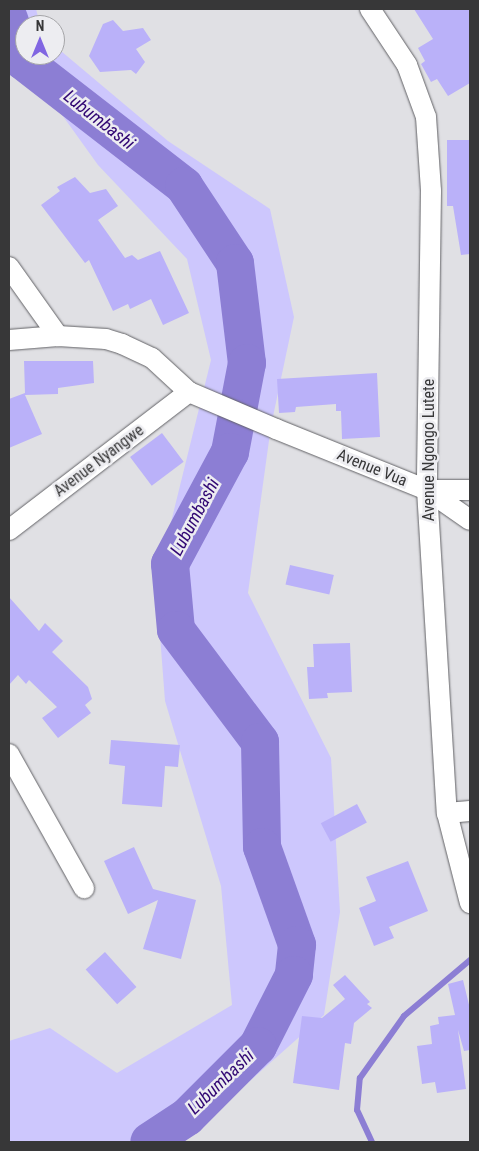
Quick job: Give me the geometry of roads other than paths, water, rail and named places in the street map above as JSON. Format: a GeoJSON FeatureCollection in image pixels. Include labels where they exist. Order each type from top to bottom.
{"type":"FeatureCollection","features":[{"type":"Feature","properties":{"kind":"street","name":"Avenue Ngongo Lutete"},"geometry":{"type":"LineString","coordinates":[[370,9],[407,65],[426,117],[431,191],[427,490],[447,813],[470,903]]}},
{"type":"Feature","properties":{"kind":"street"},"geometry":{"type":"LineString","coordinates":[[9,267],[58,336]]}},
{"type":"Feature","properties":{"kind":"street"},"geometry":{"type":"LineString","coordinates":[[9,340],[58,336],[106,339],[136,350],[164,367],[194,394]]}},
{"type":"Feature","properties":{"kind":"street","name":"Avenue Vua"},"geometry":{"type":"LineString","coordinates":[[194,394],[276,430],[427,490],[470,490]]}},
{"type":"Feature","properties":{"kind":"street","name":"Avenue Nyangwe"},"geometry":{"type":"LineString","coordinates":[[9,530],[194,394]]}},
{"type":"Feature","properties":{"kind":"street"},"geometry":{"type":"LineString","coordinates":[[427,490],[470,520]]}},
{"type":"Feature","properties":{"kind":"street"},"geometry":{"type":"LineString","coordinates":[[9,754],[84,888]]}},
{"type":"Feature","properties":{"kind":"street"},"geometry":{"type":"LineString","coordinates":[[447,813],[470,811]]}},
{"type":"Feature","properties":{"kind":"waterway","name":"Lubumbashi"},"geometry":{"type":"LineString","coordinates":[[9,19],[23,61],[184,186],[235,263],[247,363],[230,452],[170,564],[176,630],[260,742],[262,847],[297,945],[294,975],[258,1046],[187,1117],[149,1142]]}},
{"type":"Feature","properties":{"kind":"waterway"},"geometry":{"type":"LineString","coordinates":[[372,1142],[357,1110],[360,1078],[404,1016],[470,960]]}}]}
